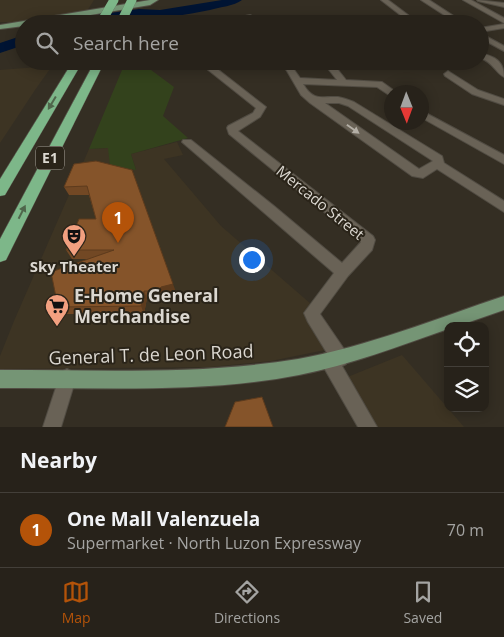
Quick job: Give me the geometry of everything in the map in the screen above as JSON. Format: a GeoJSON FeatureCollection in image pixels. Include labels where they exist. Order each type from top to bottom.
{"type":"FeatureCollection","features":[{"type":"Feature","properties":{"kind":"highway"},"geometry":{"type":"LineString","coordinates":[[105,15],[114,0]]}},
{"type":"Feature","properties":{"kind":"highway"},"geometry":{"type":"LineString","coordinates":[[124,15],[132,0]]}},
{"type":"Feature","properties":{"kind":"highway","name":"E1"},"geometry":{"type":"LineString","coordinates":[[0,190],[73,70]]}},
{"type":"Feature","properties":{"kind":"highway","name":"E1"},"geometry":{"type":"LineString","coordinates":[[0,255],[95,70]]}},
{"type":"Feature","properties":{"kind":"main road"},"geometry":{"type":"LineString","coordinates":[[84,15],[155,1]]}},
{"type":"Feature","properties":{"kind":"main road"},"geometry":{"type":"LineString","coordinates":[[0,27],[15,25]]}},
{"type":"Feature","properties":{"kind":"main road","name":"General T. de Leon Road"},"geometry":{"type":"LineString","coordinates":[[0,379],[228,375],[334,359],[504,304]]}},
{"type":"Feature","properties":{"kind":"street"},"geometry":{"type":"LineString","coordinates":[[384,0],[405,15]]}},
{"type":"Feature","properties":{"kind":"street"},"geometry":{"type":"LineString","coordinates":[[424,0],[448,15]]}},
{"type":"Feature","properties":{"kind":"street"},"geometry":{"type":"LineString","coordinates":[[466,0],[504,21]]}},
{"type":"Feature","properties":{"kind":"street"},"geometry":{"type":"LineString","coordinates":[[480,0],[504,4]]}},
{"type":"Feature","properties":{"kind":"street"},"geometry":{"type":"LineString","coordinates":[[489,28],[504,26]]}},
{"type":"Feature","properties":{"kind":"street"},"geometry":{"type":"LineString","coordinates":[[489,40],[504,49]]}},
{"type":"Feature","properties":{"kind":"street"},"geometry":{"type":"LineString","coordinates":[[489,58],[500,66],[504,74]]}},
{"type":"Feature","properties":{"kind":"street","name":"Mercado Street"},"geometry":{"type":"LineString","coordinates":[[213,70],[261,107],[257,115],[231,129],[366,238],[368,246],[343,272],[312,313],[334,359]]}},
{"type":"Feature","properties":{"kind":"street"},"geometry":{"type":"LineString","coordinates":[[290,70],[304,93],[313,100],[416,173],[423,174],[440,162],[350,104],[340,100],[313,100]]}},
{"type":"Feature","properties":{"kind":"street"},"geometry":{"type":"LineString","coordinates":[[333,70],[343,82]]}},
{"type":"Feature","properties":{"kind":"street"},"geometry":{"type":"LineString","coordinates":[[448,74],[475,92],[504,102]]}},
{"type":"Feature","properties":{"kind":"street"},"geometry":{"type":"LineString","coordinates":[[298,81],[379,84],[384,88]]}},
{"type":"Feature","properties":{"kind":"street"},"geometry":{"type":"LineString","coordinates":[[429,118],[504,160]]}},
{"type":"Feature","properties":{"kind":"street"},"geometry":{"type":"LineString","coordinates":[[187,142],[270,209],[343,272]]}},
{"type":"Feature","properties":{"kind":"street"},"geometry":{"type":"LineString","coordinates":[[437,164],[504,207]]}},
{"type":"Feature","properties":{"kind":"street"},"geometry":{"type":"LineString","coordinates":[[334,359],[368,427]]}},
{"type":"Feature","properties":{"kind":"street"},"geometry":{"type":"LineString","coordinates":[[52,427],[67,378]]}},
{"type":"Feature","properties":{"kind":"shaded area"},"geometry":{"type":"Polygon","coordinates":[[[0,0],[94,0],[85,14],[75,12],[62,15],[15,15],[15,22],[0,22],[0,0]]]}},
{"type":"Feature","properties":{"kind":"shaded area"},"geometry":{"type":"Polygon","coordinates":[[[0,70],[49,70],[0,143],[0,70]]]}},
{"type":"Feature","properties":{"kind":"shaded area"},"geometry":{"type":"Polygon","coordinates":[[[177,142],[183,155],[164,159],[221,226],[311,304],[330,349],[271,361],[210,367],[0,369],[0,356],[14,321],[89,149],[108,148],[136,170],[131,154],[177,142]]]}},
{"type":"Feature","properties":{"kind":"shaded area"},"geometry":{"type":"Polygon","coordinates":[[[402,355],[444,404],[444,412],[451,412],[464,427],[374,427],[345,378],[402,355]]]}},
{"type":"Feature","properties":{"kind":"green space"},"geometry":{"type":"Polygon","coordinates":[[[122,70],[151,70],[174,87],[163,116],[188,138],[131,154],[136,170],[110,166],[108,148],[89,149],[122,70]]]}},
{"type":"Feature","properties":{"kind":"water"},"geometry":{"type":"Polygon","coordinates":[[[222,0],[242,0],[227,6],[179,15],[96,15],[139,9],[160,10],[222,0]]]}},
{"type":"Feature","properties":{"kind":"water"},"geometry":{"type":"Polygon","coordinates":[[[15,38],[15,48],[0,53],[0,43],[15,38]]]}},
{"type":"Feature","properties":{"kind":"building"},"geometry":{"type":"Polygon","coordinates":[[[96,161],[132,170],[173,284],[161,287],[157,291],[144,291],[141,306],[58,307],[51,272],[114,250],[66,250],[79,219],[96,219],[87,186],[64,187],[74,164],[96,161]]]}},
{"type":"Feature","properties":{"kind":"building"},"geometry":{"type":"Polygon","coordinates":[[[262,397],[273,427],[225,427],[235,402],[262,397]]]}},
{"type":"Feature","properties":{"kind":"place","name":"One Mall Valenzuela"},"geometry":{"type":"Point","coordinates":[118,243]}},
{"type":"Feature","properties":{"kind":"place","name":"Sky Theater"},"geometry":{"type":"Point","coordinates":[74,257]}},
{"type":"Feature","properties":{"kind":"place","name":"E-Home General Merchandise"},"geometry":{"type":"Point","coordinates":[57,327]}}]}
